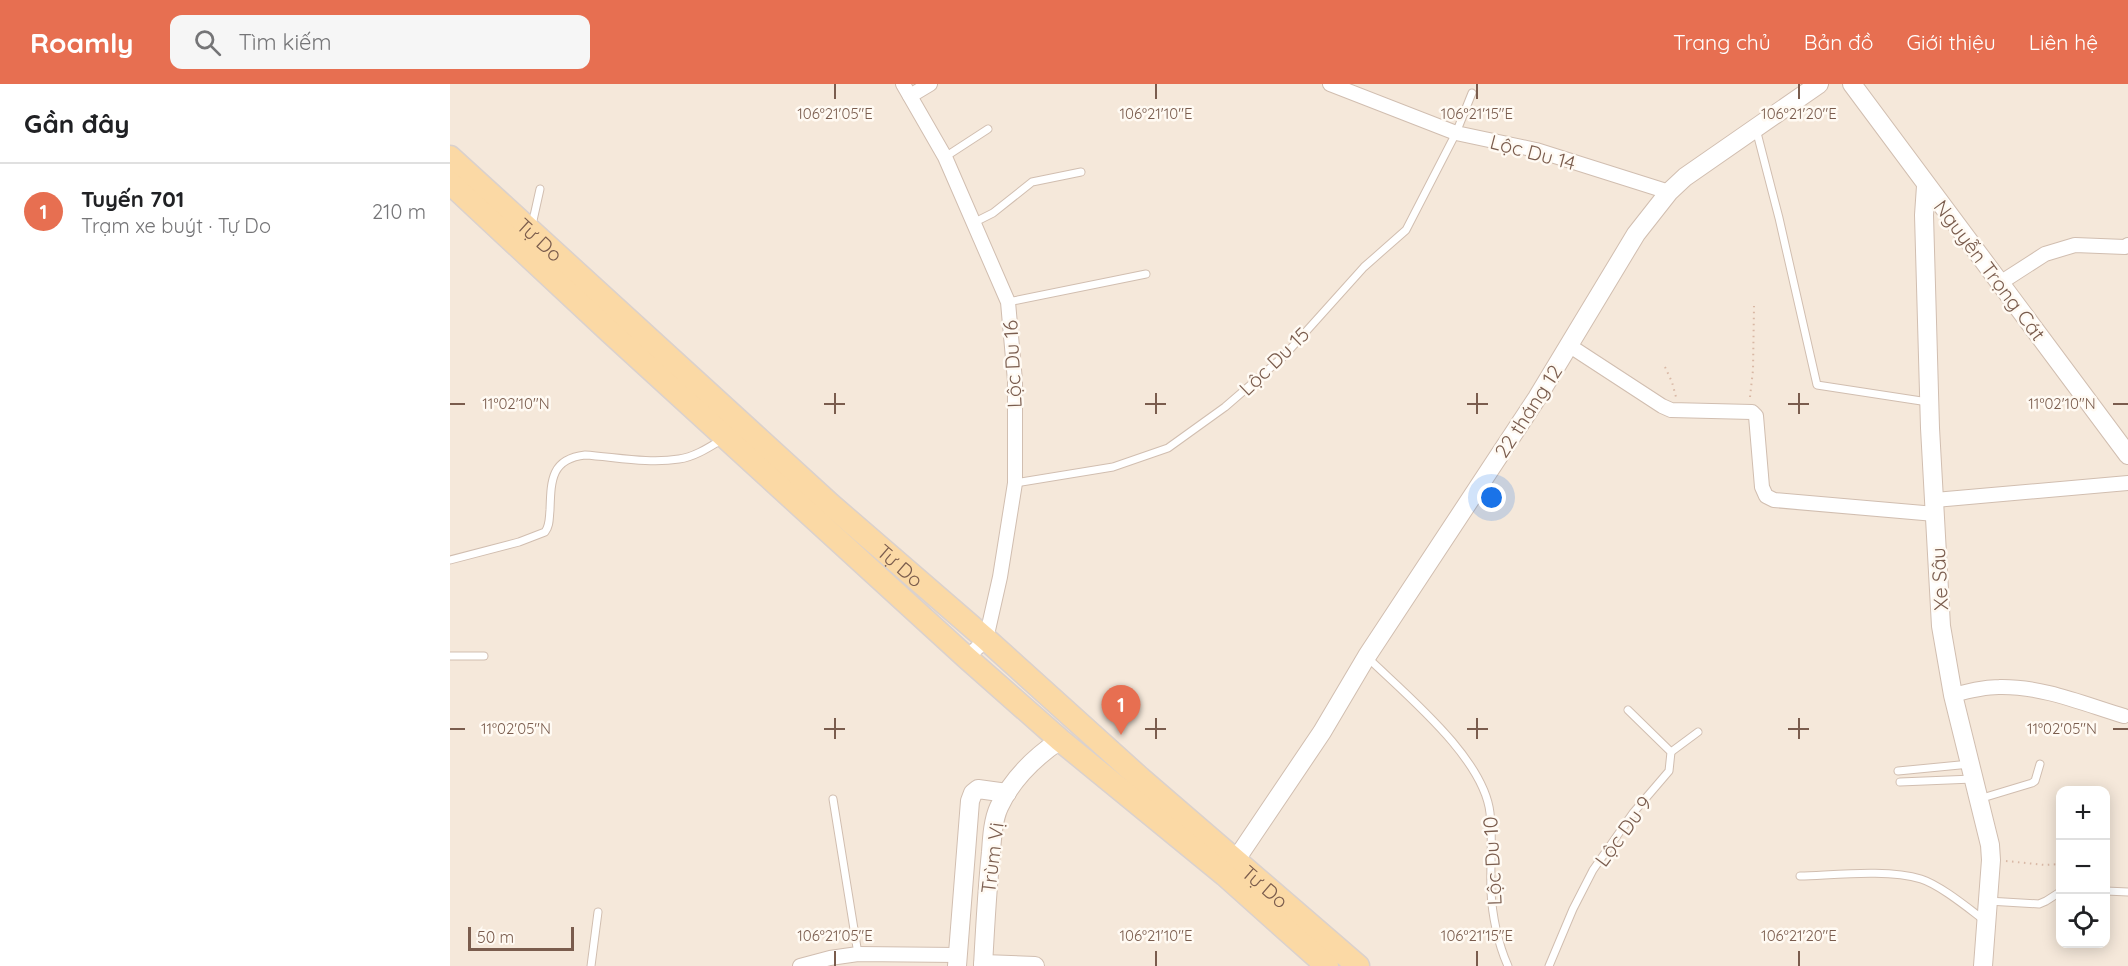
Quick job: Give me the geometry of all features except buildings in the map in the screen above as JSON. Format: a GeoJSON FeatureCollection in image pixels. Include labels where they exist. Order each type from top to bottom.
{"type":"FeatureCollection","features":[{"type":"Feature","properties":{"kind":"main road","name":"Tự Do"},"geometry":{"type":"LineString","coordinates":[[450,156],[823,498],[986,639],[1140,778],[1230,868],[1317,963]]}},
{"type":"Feature","properties":{"kind":"main road","name":"Tự Do"},"geometry":{"type":"LineString","coordinates":[[450,183],[967,658],[1060,740],[1358,966]]}},
{"type":"Feature","properties":{"kind":"street"},"geometry":{"type":"LineString","coordinates":[[906,90],[930,84]]}},
{"type":"Feature","properties":{"kind":"street","name":"Lộc Du 14"},"geometry":{"type":"LineString","coordinates":[[1330,84],[1456,133],[1536,150],[1669,192]]}},
{"type":"Feature","properties":{"kind":"street","name":"22 tháng 12"},"geometry":{"type":"LineString","coordinates":[[1230,868],[1322,732],[1366,657],[1424,572],[1570,346],[1636,234],[1669,192],[1685,177],[1819,84]]}},
{"type":"Feature","properties":{"kind":"street","name":"Nguyễn Trọng Cát"},"geometry":{"type":"LineString","coordinates":[[1852,84],[2128,455]]}},
{"type":"Feature","properties":{"kind":"street","name":"Lộc Du 16"},"geometry":{"type":"LineString","coordinates":[[906,90],[945,157],[1008,302],[1015,381],[1015,483],[1000,577],[986,639]]}},
{"type":"Feature","properties":{"kind":"street","name":"Xe Sâu"},"geometry":{"type":"LineString","coordinates":[[1926,186],[1924,214],[1929,402],[1941,626],[1953,695],[1987,828],[1991,860],[1983,966]]}},
{"type":"Feature","properties":{"kind":"street"},"geometry":{"type":"LineString","coordinates":[[2000,283],[2045,254],[2075,245],[2125,247],[2128,245]]}},
{"type":"Feature","properties":{"kind":"street"},"geometry":{"type":"LineString","coordinates":[[1570,346],[1662,406],[1678,411],[1752,412],[1756,416],[1762,487],[1766,496],[1774,500],[1935,507],[2128,483]]}},
{"type":"Feature","properties":{"kind":"street"},"geometry":{"type":"LineString","coordinates":[[967,658],[986,639]]}},
{"type":"Feature","properties":{"kind":"street"},"geometry":{"type":"LineString","coordinates":[[1953,695],[1997,687],[2021,688],[2037,690],[2124,716]]}},
{"type":"Feature","properties":{"kind":"street","name":"Trùm Vị"},"geometry":{"type":"LineString","coordinates":[[983,965],[987,887],[998,807],[1020,774],[1042,752],[1060,740]]}},
{"type":"Feature","properties":{"kind":"street"},"geometry":{"type":"LineString","coordinates":[[800,966],[858,954],[957,961],[970,801],[973,793],[978,789],[1007,794]]}},
{"type":"Feature","properties":{"kind":"street"},"geometry":{"type":"LineString","coordinates":[[983,965],[1035,966]]}},
{"type":"Feature","properties":{"kind":"lane","name":"Lộc Du 15"},"geometry":{"type":"LineString","coordinates":[[1015,483],[1113,467],[1168,448],[1225,407],[1284,356],[1364,267],[1406,230],[1456,133],[1472,93]]}},
{"type":"Feature","properties":{"kind":"lane"},"geometry":{"type":"LineString","coordinates":[[945,157],[988,129]]}},
{"type":"Feature","properties":{"kind":"lane"},"geometry":{"type":"LineString","coordinates":[[1756,129],[1817,385],[1929,402]]}},
{"type":"Feature","properties":{"kind":"lane"},"geometry":{"type":"LineString","coordinates":[[974,223],[993,213],[1032,182],[1082,172]]}},
{"type":"Feature","properties":{"kind":"lane"},"geometry":{"type":"LineString","coordinates":[[530,230],[540,189]]}},
{"type":"Feature","properties":{"kind":"lane"},"geometry":{"type":"LineString","coordinates":[[1008,302],[1146,274]]}},
{"type":"Feature","properties":{"kind":"lane"},"geometry":{"type":"LineString","coordinates":[[450,560],[519,542],[545,532],[549,524],[552,482],[557,466],[574,456],[679,459],[710,448],[727,437]]}},
{"type":"Feature","properties":{"kind":"lane"},"geometry":{"type":"LineString","coordinates":[[450,656],[484,656]]}},
{"type":"Feature","properties":{"kind":"lane","name":"Lộc Du 10"},"geometry":{"type":"LineString","coordinates":[[1366,657],[1444,733],[1467,761],[1482,787],[1490,811],[1491,894],[1502,952],[1508,966]]}},
{"type":"Feature","properties":{"kind":"lane"},"geometry":{"type":"LineString","coordinates":[[1628,710],[1671,752],[1698,732]]}},
{"type":"Feature","properties":{"kind":"lane","name":"Lộc Du 9"},"geometry":{"type":"LineString","coordinates":[[1549,966],[1573,909],[1593,870],[1633,813],[1669,771],[1671,752]]}},
{"type":"Feature","properties":{"kind":"lane"},"geometry":{"type":"LineString","coordinates":[[1979,799],[2032,783],[2035,781],[2040,764]]}},
{"type":"Feature","properties":{"kind":"lane"},"geometry":{"type":"LineString","coordinates":[[1898,771],[1972,772]]}},
{"type":"Feature","properties":{"kind":"lane"},"geometry":{"type":"LineString","coordinates":[[1900,782],[1972,772]]}},
{"type":"Feature","properties":{"kind":"lane"},"geometry":{"type":"LineString","coordinates":[[833,799],[858,954]]}},
{"type":"Feature","properties":{"kind":"lane"},"geometry":{"type":"LineString","coordinates":[[1800,876],[1887,874],[1922,879],[1986,922]]}},
{"type":"Feature","properties":{"kind":"lane"},"geometry":{"type":"LineString","coordinates":[[2110,891],[2128,892]]}},
{"type":"Feature","properties":{"kind":"lane"},"geometry":{"type":"LineString","coordinates":[[1988,901],[2039,904],[2058,894]]}},
{"type":"Feature","properties":{"kind":"lane"},"geometry":{"type":"LineString","coordinates":[[591,966],[598,912]]}},
{"type":"Feature","properties":{"kind":"path"},"geometry":{"type":"LineString","coordinates":[[1752,412],[1750,385],[1753,370],[1754,306]]}},
{"type":"Feature","properties":{"kind":"path"},"geometry":{"type":"LineString","coordinates":[[1665,367],[1675,391],[1678,411]]}},
{"type":"Feature","properties":{"kind":"path"},"geometry":{"type":"LineString","coordinates":[[1991,860],[2056,864]]}},
{"type":"Feature","properties":{"kind":"shaded area"},"geometry":{"type":"Polygon","coordinates":[[[450,84],[2128,84],[2128,966],[450,966],[450,84]]]}},
{"type":"Feature","properties":{"kind":"place","name":"Tuyến 701"},"geometry":{"type":"Point","coordinates":[1121,735]}}]}
